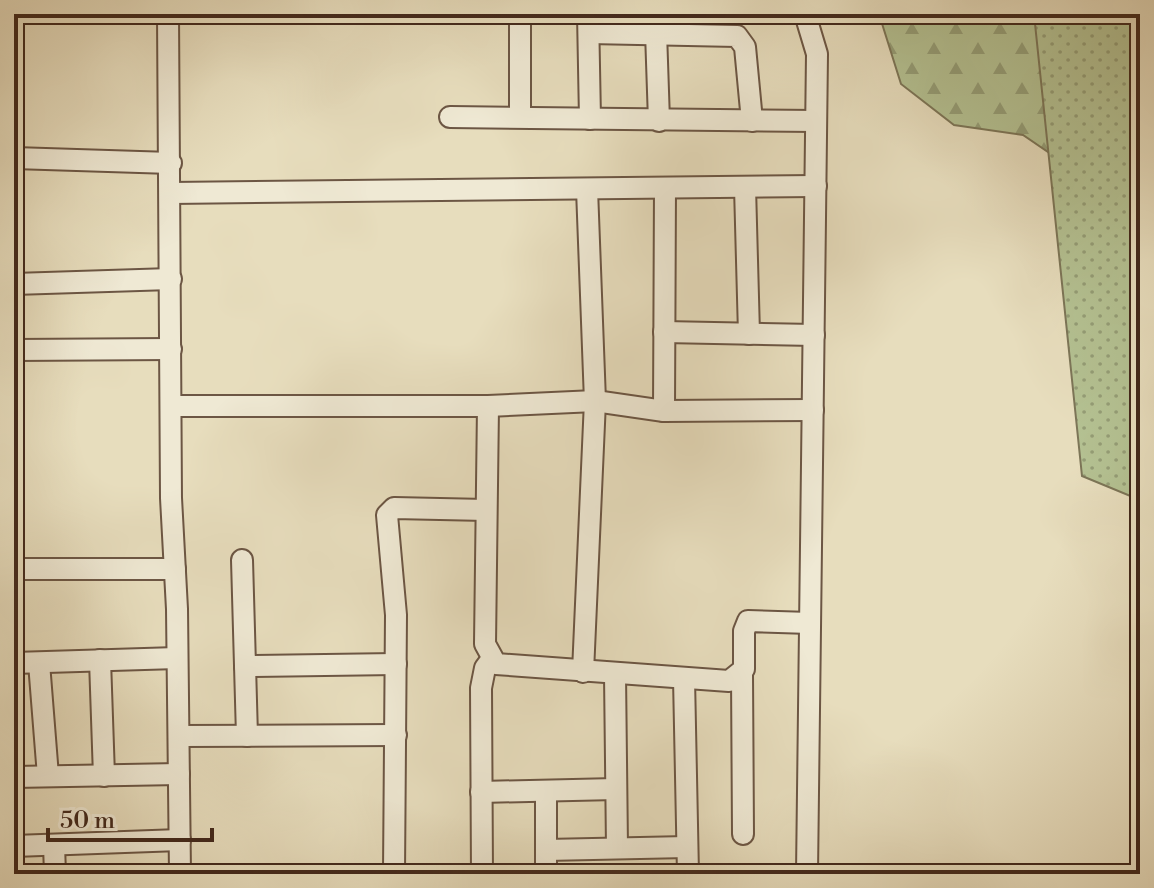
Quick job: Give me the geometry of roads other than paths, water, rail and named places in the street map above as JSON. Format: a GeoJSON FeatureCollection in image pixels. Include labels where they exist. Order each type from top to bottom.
{"type":"FeatureCollection","features":[{"type":"Feature","properties":{"kind":"street"},"geometry":{"type":"LineString","coordinates":[[168,14],[171,406],[180,874]]}},
{"type":"Feature","properties":{"kind":"street"},"geometry":{"type":"LineString","coordinates":[[520,14],[520,117]]}},
{"type":"Feature","properties":{"kind":"street"},"geometry":{"type":"LineString","coordinates":[[805,14],[817,54],[807,874]]}},
{"type":"Feature","properties":{"kind":"street"},"geometry":{"type":"LineString","coordinates":[[590,119],[588,23],[656,32],[737,36],[745,47],[752,121]]}},
{"type":"Feature","properties":{"kind":"street"},"geometry":{"type":"LineString","coordinates":[[656,32],[659,121]]}},
{"type":"Feature","properties":{"kind":"street"},"geometry":{"type":"LineString","coordinates":[[450,117],[816,121]]}},
{"type":"Feature","properties":{"kind":"street"},"geometry":{"type":"LineString","coordinates":[[14,158],[171,163]]}},
{"type":"Feature","properties":{"kind":"street"},"geometry":{"type":"LineString","coordinates":[[171,193],[816,186]]}},
{"type":"Feature","properties":{"kind":"street"},"geometry":{"type":"LineString","coordinates":[[745,187],[749,334]]}},
{"type":"Feature","properties":{"kind":"street"},"geometry":{"type":"LineString","coordinates":[[664,411],[665,188]]}},
{"type":"Feature","properties":{"kind":"street"},"geometry":{"type":"LineString","coordinates":[[583,672],[595,401],[587,189]]}},
{"type":"Feature","properties":{"kind":"street"},"geometry":{"type":"LineString","coordinates":[[14,284],[171,279]]}},
{"type":"Feature","properties":{"kind":"street"},"geometry":{"type":"LineString","coordinates":[[664,332],[814,335]]}},
{"type":"Feature","properties":{"kind":"street"},"geometry":{"type":"LineString","coordinates":[[14,350],[171,349]]}},
{"type":"Feature","properties":{"kind":"street"},"geometry":{"type":"LineString","coordinates":[[171,406],[488,406],[595,401],[664,411],[813,410]]}},
{"type":"Feature","properties":{"kind":"street"},"geometry":{"type":"LineString","coordinates":[[488,406],[485,644],[491,660],[504,667],[729,681],[742,674]]}},
{"type":"Feature","properties":{"kind":"street"},"geometry":{"type":"LineString","coordinates":[[394,874],[396,664],[387,515],[394,508],[486,510]]}},
{"type":"Feature","properties":{"kind":"street"},"geometry":{"type":"LineString","coordinates":[[242,560],[247,736]]}},
{"type":"Feature","properties":{"kind":"street"},"geometry":{"type":"LineString","coordinates":[[14,569],[175,569]]}},
{"type":"Feature","properties":{"kind":"street"},"geometry":{"type":"LineString","coordinates":[[743,834],[744,631],[748,621],[810,623]]}},
{"type":"Feature","properties":{"kind":"street"},"geometry":{"type":"LineString","coordinates":[[14,663],[177,658]]}},
{"type":"Feature","properties":{"kind":"street"},"geometry":{"type":"LineString","coordinates":[[100,660],[104,776]]}},
{"type":"Feature","properties":{"kind":"street"},"geometry":{"type":"LineString","coordinates":[[482,874],[482,676],[491,660]]}},
{"type":"Feature","properties":{"kind":"street"},"geometry":{"type":"LineString","coordinates":[[39,663],[48,776]]}},
{"type":"Feature","properties":{"kind":"street"},"geometry":{"type":"LineString","coordinates":[[245,666],[396,664]]}},
{"type":"Feature","properties":{"kind":"street"},"geometry":{"type":"LineString","coordinates":[[615,674],[617,848]]}},
{"type":"Feature","properties":{"kind":"street"},"geometry":{"type":"LineString","coordinates":[[684,678],[688,874]]}},
{"type":"Feature","properties":{"kind":"street"},"geometry":{"type":"LineString","coordinates":[[179,736],[396,735]]}},
{"type":"Feature","properties":{"kind":"street"},"geometry":{"type":"LineString","coordinates":[[14,777],[179,774]]}},
{"type":"Feature","properties":{"kind":"street"},"geometry":{"type":"LineString","coordinates":[[481,792],[616,789]]}},
{"type":"Feature","properties":{"kind":"street"},"geometry":{"type":"LineString","coordinates":[[546,791],[546,874]]}},
{"type":"Feature","properties":{"kind":"street"},"geometry":{"type":"LineString","coordinates":[[14,846],[180,840]]}},
{"type":"Feature","properties":{"kind":"street"},"geometry":{"type":"LineString","coordinates":[[54,845],[55,874]]}},
{"type":"Feature","properties":{"kind":"street"},"geometry":{"type":"LineString","coordinates":[[546,850],[687,847]]}}]}
